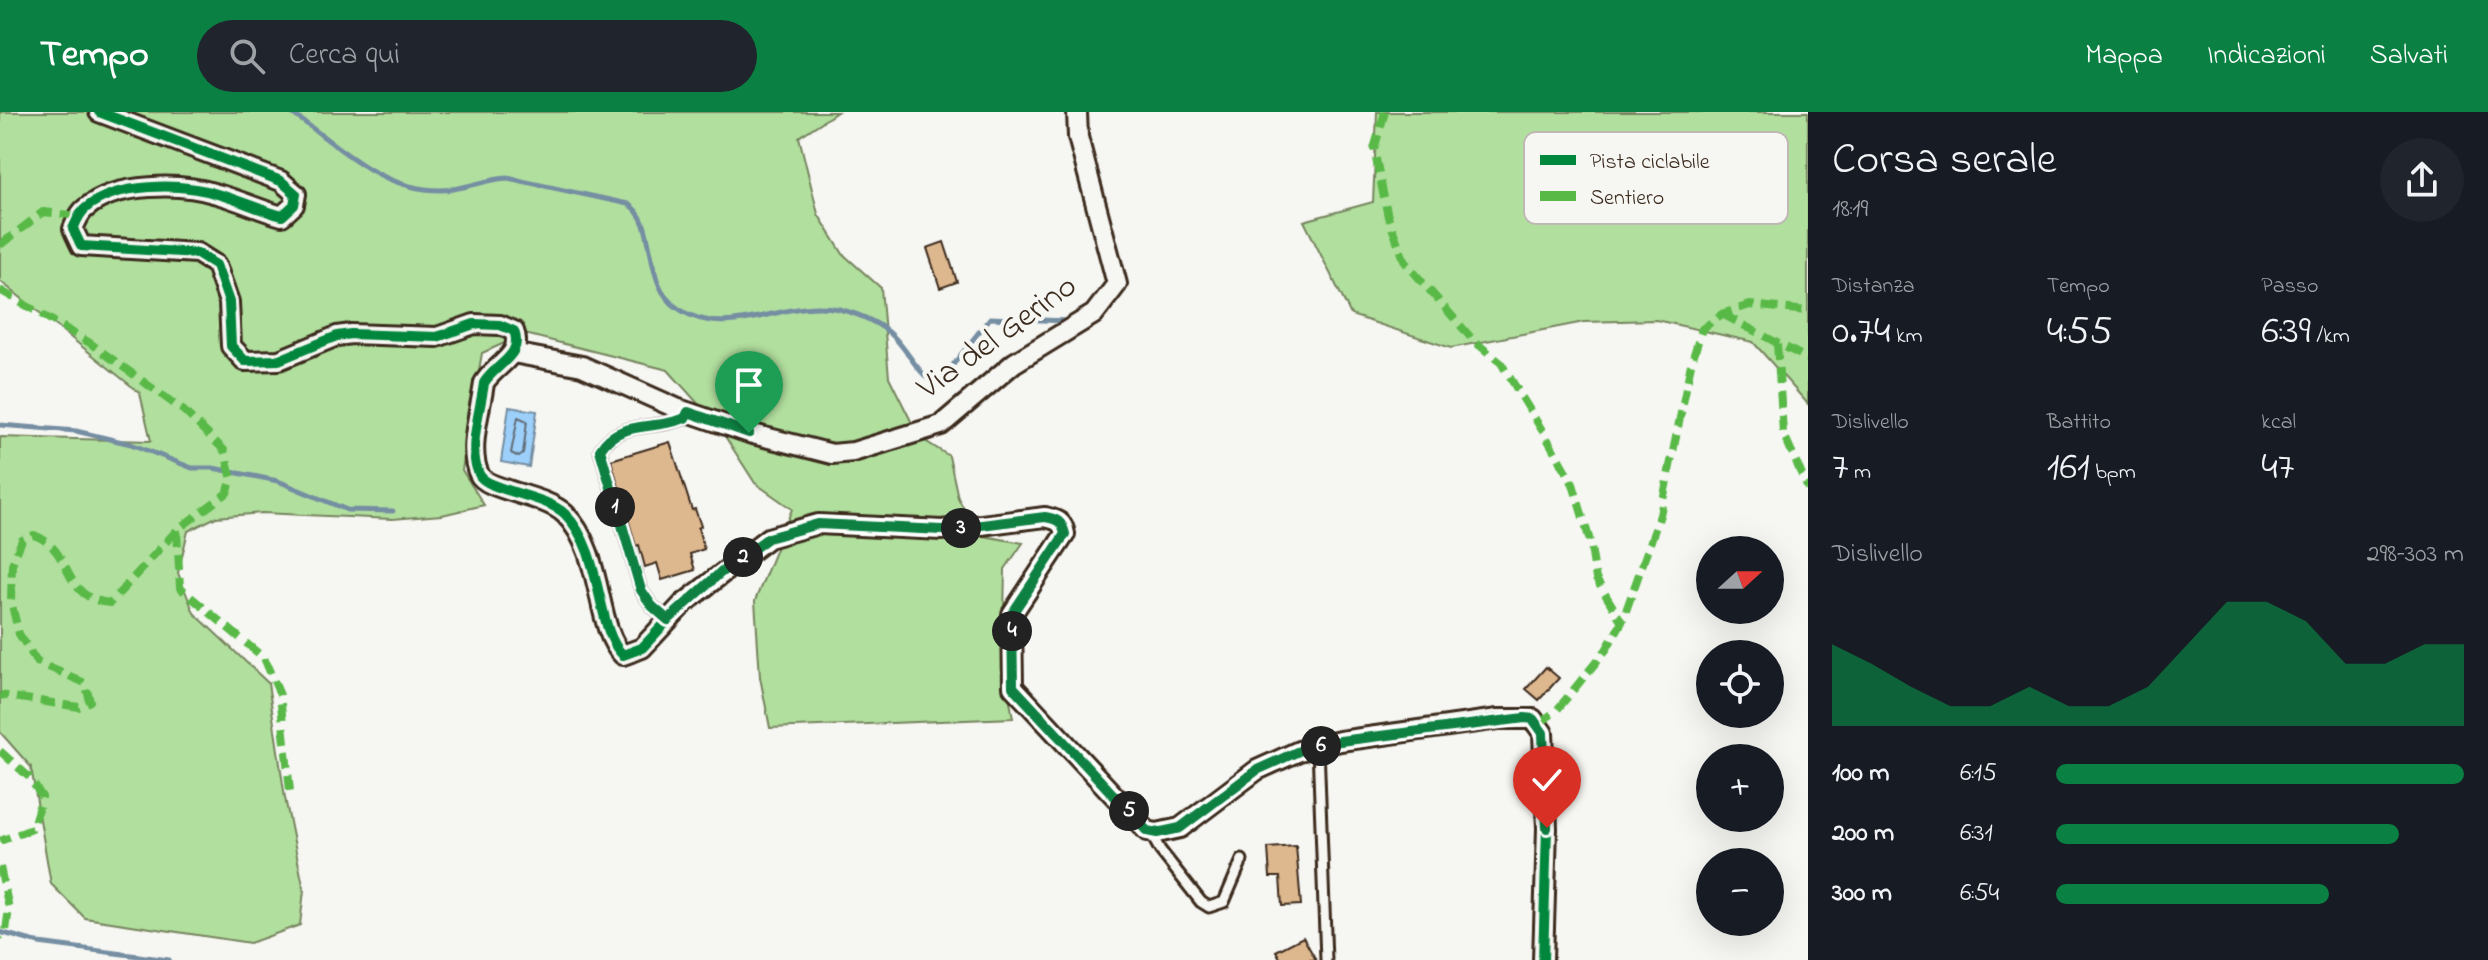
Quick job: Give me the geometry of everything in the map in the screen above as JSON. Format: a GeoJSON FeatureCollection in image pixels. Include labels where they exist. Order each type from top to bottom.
{"type":"FeatureCollection","features":[{"type":"Feature","properties":{"kind":"street"},"geometry":{"type":"LineString","coordinates":[[99,112],[281,181],[296,194],[294,205],[282,216],[206,191],[179,186],[148,188],[117,193],[85,208],[73,229],[81,246],[197,253],[216,265],[229,302],[231,346],[245,361],[279,360],[337,336],[437,337],[474,324],[508,326],[517,339],[513,353],[489,374],[484,383],[475,462],[481,479],[494,486],[542,499],[555,506],[578,529],[592,562],[612,637],[623,655],[642,648],[719,574],[768,538],[818,524],[942,530],[1045,517],[1057,520],[1065,534],[1012,614],[1013,687],[1150,832],[1170,832],[1180,828],[1257,770],[1299,751],[1498,719],[1533,719],[1543,733],[1547,828],[1543,960]]}},
{"type":"Feature","properties":{"kind":"street","name":"Via del Gerino"},"geometry":{"type":"LineString","coordinates":[[513,353],[582,366],[688,412],[749,433],[832,454],[853,452],[941,425],[1014,363],[1094,314],[1117,284],[1078,137],[1077,112]]}},
{"type":"Feature","properties":{"kind":"lane"},"geometry":{"type":"LineString","coordinates":[[668,620],[652,606],[641,590],[600,450],[609,436],[623,429],[671,424],[685,418],[688,412]]}},
{"type":"Feature","properties":{"kind":"lane"},"geometry":{"type":"LineString","coordinates":[[1318,747],[1326,960]]}},
{"type":"Feature","properties":{"kind":"lane"},"geometry":{"type":"LineString","coordinates":[[1150,832],[1160,850],[1201,902],[1209,907],[1224,902],[1242,860]]}},
{"type":"Feature","properties":{"kind":"green space"},"geometry":{"type":"Polygon","coordinates":[[[0,112],[837,112],[799,137],[818,214],[843,254],[881,288],[889,377],[919,437],[949,456],[958,498],[978,535],[1023,543],[1005,569],[1003,662],[1013,718],[770,728],[760,677],[755,601],[792,509],[755,483],[719,427],[668,370],[525,334],[482,353],[462,470],[484,505],[442,515],[392,519],[262,513],[216,517],[188,531],[178,573],[194,613],[268,683],[285,798],[304,890],[300,925],[250,943],[85,918],[51,884],[31,767],[0,732],[0,437],[151,441],[140,393],[0,281],[0,112]]]}},
{"type":"Feature","properties":{"kind":"green space"},"geometry":{"type":"Polygon","coordinates":[[[1377,112],[1808,112],[1808,404],[1753,342],[1656,320],[1584,322],[1451,348],[1351,315],[1304,221],[1373,202],[1377,112]]]}},
{"type":"Feature","properties":{"kind":"water"},"geometry":{"type":"Polygon","coordinates":[[[509,407],[537,411],[529,467],[501,462],[509,407]]]}},
{"type":"Feature","properties":{"kind":"building"},"geometry":{"type":"Polygon","coordinates":[[[944,242],[957,282],[940,288],[927,248],[944,242]]]}},
{"type":"Feature","properties":{"kind":"building"},"geometry":{"type":"Polygon","coordinates":[[[670,442],[692,510],[695,509],[701,526],[698,528],[704,549],[690,554],[695,570],[662,580],[657,563],[645,567],[639,545],[636,546],[611,460],[670,442]]]}},
{"type":"Feature","properties":{"kind":"building"},"geometry":{"type":"Polygon","coordinates":[[[1546,667],[1559,678],[1539,700],[1526,689],[1546,667]]]}},
{"type":"Feature","properties":{"kind":"building"},"geometry":{"type":"Polygon","coordinates":[[[1296,846],[1301,905],[1282,906],[1280,877],[1270,877],[1268,848],[1296,846]]]}},
{"type":"Feature","properties":{"kind":"building"},"geometry":{"type":"Polygon","coordinates":[[[1303,937],[1316,960],[1281,960],[1276,951],[1303,937]]]}},
{"type":"Feature","properties":{"kind":"waterway"},"geometry":{"type":"LineString","coordinates":[[290,112],[378,174],[418,188],[441,190],[508,178],[628,204],[638,213],[644,225],[659,285],[679,309],[698,318],[718,322],[818,307],[846,311],[868,319],[887,331],[924,375],[937,385],[990,318],[1069,321]]}},
{"type":"Feature","properties":{"kind":"waterway"},"geometry":{"type":"LineString","coordinates":[[0,425],[76,431],[131,444],[192,468],[213,468],[278,481],[347,510],[393,511]]}},
{"type":"Feature","properties":{"kind":"waterway"},"geometry":{"type":"LineString","coordinates":[[0,932],[39,943],[169,960]]}},
{"type":"Feature","properties":{"kind":"marked path"},"geometry":{"type":"LineString","coordinates":[[1385,112],[1374,149],[1388,217],[1405,262],[1473,340],[1501,363],[1548,440],[1573,484],[1590,541],[1596,579],[1622,622]]}},
{"type":"Feature","properties":{"kind":"marked path"},"geometry":{"type":"LineString","coordinates":[[0,245],[43,212],[80,216]]}},
{"type":"Feature","properties":{"kind":"marked path"},"geometry":{"type":"LineString","coordinates":[[0,290],[90,343],[184,411],[224,450],[232,479],[227,493],[177,530],[110,603],[82,592],[47,542],[34,535],[22,540],[12,564],[11,601],[19,634],[37,662],[85,683],[90,701],[79,707],[0,695]]}},
{"type":"Feature","properties":{"kind":"marked path"},"geometry":{"type":"LineString","coordinates":[[1539,724],[1557,710],[1606,650],[1622,622],[1660,515],[1691,364],[1702,329],[1722,314],[1750,305],[1808,311]]}},
{"type":"Feature","properties":{"kind":"marked path"},"geometry":{"type":"LineString","coordinates":[[1722,314],[1808,359]]}},
{"type":"Feature","properties":{"kind":"marked path"},"geometry":{"type":"LineString","coordinates":[[1777,344],[1783,432],[1808,489]]}},
{"type":"Feature","properties":{"kind":"marked path"},"geometry":{"type":"LineString","coordinates":[[177,530],[180,588],[264,658],[280,695],[290,791]]}},
{"type":"Feature","properties":{"kind":"marked path"},"geometry":{"type":"LineString","coordinates":[[0,751],[29,777],[42,797],[32,829],[0,841]]}},
{"type":"Feature","properties":{"kind":"marked path"},"geometry":{"type":"LineString","coordinates":[[0,867],[9,908],[6,931],[0,937]]}},
{"type":"Feature","properties":{"kind":"cycle path"},"geometry":{"type":"LineString","coordinates":[[99,112],[281,181],[296,194],[294,205],[282,216],[203,190],[168,187],[131,189],[99,199],[86,208],[73,229],[81,246],[197,253],[216,265],[229,302],[231,346],[245,361],[279,360],[337,336],[351,334],[437,337],[474,324],[500,325],[514,331],[516,340],[512,353],[484,383],[474,453],[479,474],[492,485],[556,507],[578,530],[587,549],[608,627],[623,655],[642,648],[683,604],[768,538],[818,524],[942,530],[1045,517],[1053,519],[1061,524],[1065,534],[1012,614],[1013,687],[1147,831],[1157,833],[1180,828],[1257,770],[1299,751],[1340,741],[1498,719],[1533,719],[1543,733],[1547,828],[1543,960]]}},
{"type":"Feature","properties":{"kind":"route"},"geometry":{"type":"LineString","coordinates":[[749,433],[688,412],[685,418],[671,424],[623,429],[609,436],[600,450],[641,590],[652,606],[668,620],[719,574],[768,538],[818,524],[942,530],[1045,517],[1057,520],[1065,534],[1012,614],[1013,687],[1147,831],[1170,832],[1180,828],[1257,770],[1299,751],[1340,741],[1525,718],[1533,719],[1543,733],[1547,828]]}}]}
